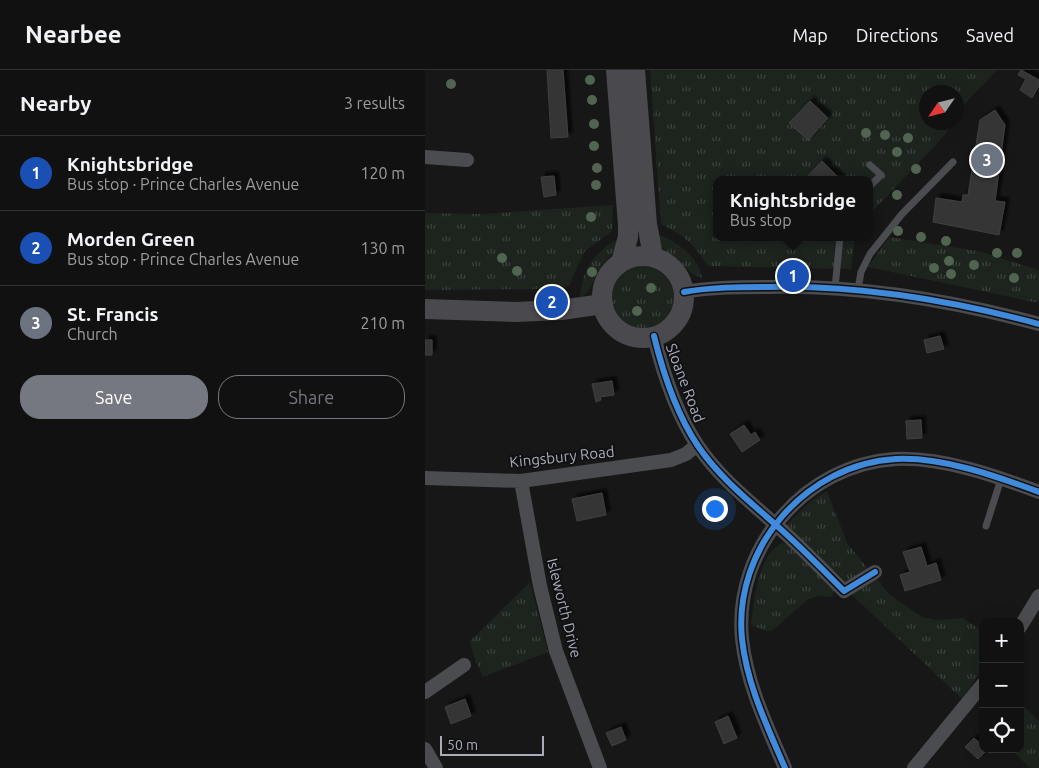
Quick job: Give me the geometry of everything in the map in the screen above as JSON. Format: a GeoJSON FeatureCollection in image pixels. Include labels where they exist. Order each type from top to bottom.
{"type":"FeatureCollection","features":[{"type":"Feature","properties":{"kind":"street"},"geometry":{"type":"LineString","coordinates":[[616,70],[628,225],[621,262]]}},
{"type":"Feature","properties":{"kind":"street"},"geometry":{"type":"LineString","coordinates":[[635,70],[647,224],[653,256]]}},
{"type":"Feature","properties":{"kind":"street"},"geometry":{"type":"LineString","coordinates":[[425,157],[467,160]]}},
{"type":"Feature","properties":{"kind":"street"},"geometry":{"type":"LineString","coordinates":[[637,256],[653,256],[665,261],[674,269],[681,280],[684,292],[683,306],[677,320],[667,330],[654,336],[641,338],[621,332],[611,323],[603,304],[602,296],[605,280],[614,267],[621,262],[637,256]]}},
{"type":"Feature","properties":{"kind":"street"},"geometry":{"type":"LineString","coordinates":[[684,292],[706,288],[741,287],[803,286],[858,289],[962,304],[1039,324]]}},
{"type":"Feature","properties":{"kind":"street"},"geometry":{"type":"LineString","coordinates":[[425,309],[515,312],[561,310],[603,304]]}},
{"type":"Feature","properties":{"kind":"street","name":"Sloane Road"},"geometry":{"type":"LineString","coordinates":[[654,336],[660,361],[677,406],[697,445],[717,471],[739,494],[775,524],[845,591],[875,572]]}},
{"type":"Feature","properties":{"kind":"street","name":"Kingsbury Road"},"geometry":{"type":"LineString","coordinates":[[425,478],[521,481],[671,460],[686,454],[697,445]]}},
{"type":"Feature","properties":{"kind":"street"},"geometry":{"type":"LineString","coordinates":[[785,768],[758,706],[746,667],[742,638],[742,610],[745,588],[757,554],[775,524],[801,496],[815,487],[837,475],[877,461],[918,459],[972,470],[1039,492]]}},
{"type":"Feature","properties":{"kind":"street","name":"Isleworth Drive"},"geometry":{"type":"LineString","coordinates":[[521,481],[540,586],[556,651],[600,768]]}},
{"type":"Feature","properties":{"kind":"street"},"geometry":{"type":"LineString","coordinates":[[1024,620],[1039,596]]}},
{"type":"Feature","properties":{"kind":"street"},"geometry":{"type":"LineString","coordinates":[[425,692],[464,665]]}},
{"type":"Feature","properties":{"kind":"street"},"geometry":{"type":"LineString","coordinates":[[914,768],[979,689]]}},
{"type":"Feature","properties":{"kind":"street"},"geometry":{"type":"LineString","coordinates":[[425,749],[436,768]]}},
{"type":"Feature","properties":{"kind":"lane"},"geometry":{"type":"LineString","coordinates":[[858,289],[861,272],[870,254],[902,214],[953,162]]}},
{"type":"Feature","properties":{"kind":"lane"},"geometry":{"type":"LineString","coordinates":[[870,165],[881,175],[873,183]]}},
{"type":"Feature","properties":{"kind":"lane"},"geometry":{"type":"LineString","coordinates":[[835,288],[840,241]]}},
{"type":"Feature","properties":{"kind":"lane"},"geometry":{"type":"LineString","coordinates":[[986,526],[1001,479]]}},
{"type":"Feature","properties":{"kind":"green space"},"geometry":{"type":"Polygon","coordinates":[[[650,70],[997,70],[964,106],[964,85],[919,85],[919,130],[948,130],[873,211],[873,176],[713,176],[713,241],[854,241],[851,269],[708,266],[688,241],[661,224],[650,70]]]}},
{"type":"Feature","properties":{"kind":"green space"},"geometry":{"type":"Polygon","coordinates":[[[613,205],[612,231],[584,252],[569,286],[536,289],[425,290],[425,213],[484,214],[613,205]]]}},
{"type":"Feature","properties":{"kind":"green space"},"geometry":{"type":"Polygon","coordinates":[[[657,234],[685,250],[696,263],[702,278],[693,274],[661,247],[657,234]]]}},
{"type":"Feature","properties":{"kind":"green space"},"geometry":{"type":"Polygon","coordinates":[[[889,237],[978,251],[1039,270],[1039,303],[868,267],[889,237]]]}},
{"type":"Feature","properties":{"kind":"green space"},"geometry":{"type":"Polygon","coordinates":[[[620,238],[616,248],[600,269],[590,288],[580,299],[583,279],[591,262],[603,249],[620,238]]]}},
{"type":"Feature","properties":{"kind":"green space"},"geometry":{"type":"Polygon","coordinates":[[[643,266],[655,268],[665,275],[672,285],[674,297],[672,309],[665,319],[655,326],[643,328],[631,326],[621,319],[614,309],[612,297],[614,285],[621,275],[631,268],[643,266]]]}},
{"type":"Feature","properties":{"kind":"green space"},"geometry":{"type":"Polygon","coordinates":[[[827,491],[847,543],[869,570],[848,583],[785,526],[811,501],[827,491]]]}},
{"type":"Feature","properties":{"kind":"green space"},"geometry":{"type":"Polygon","coordinates":[[[782,543],[788,544],[832,585],[834,591],[832,597],[818,596],[807,600],[772,631],[766,631],[751,625],[758,580],[767,558],[782,543]]]}},
{"type":"Feature","properties":{"kind":"green space"},"geometry":{"type":"Polygon","coordinates":[[[875,577],[890,595],[922,617],[937,620],[962,618],[979,629],[979,674],[962,699],[850,593],[875,577]]]}},
{"type":"Feature","properties":{"kind":"green space"},"geometry":{"type":"Polygon","coordinates":[[[530,582],[548,652],[483,677],[474,657],[470,641],[530,582]]]}},
{"type":"Feature","properties":{"kind":"green space"},"geometry":{"type":"Polygon","coordinates":[[[1024,707],[1039,721],[1039,768],[1030,768],[1015,753],[1024,753],[1024,707]]]}},
{"type":"Feature","properties":{"kind":"building"},"geometry":{"type":"Polygon","coordinates":[[[547,70],[563,70],[568,137],[551,138],[547,70]]]}},
{"type":"Feature","properties":{"kind":"building"},"geometry":{"type":"Polygon","coordinates":[[[1021,70],[1039,80],[1039,86],[1032,98],[1020,90],[1026,79],[1018,75],[1021,70]]]}},
{"type":"Feature","properties":{"kind":"building"},"geometry":{"type":"Polygon","coordinates":[[[810,101],[828,118],[808,140],[789,123],[810,101]]]}},
{"type":"Feature","properties":{"kind":"building"},"geometry":{"type":"Polygon","coordinates":[[[995,110],[1005,125],[995,201],[1005,202],[999,235],[933,222],[936,198],[962,202],[963,195],[968,195],[980,120],[995,110]]]}},
{"type":"Feature","properties":{"kind":"building"},"geometry":{"type":"Polygon","coordinates":[[[822,161],[837,176],[808,176],[822,161]]]}},
{"type":"Feature","properties":{"kind":"building"},"geometry":{"type":"Polygon","coordinates":[[[554,176],[556,195],[544,197],[541,177],[554,176]]]}},
{"type":"Feature","properties":{"kind":"building"},"geometry":{"type":"Polygon","coordinates":[[[940,336],[944,349],[927,353],[924,340],[940,336]]]}},
{"type":"Feature","properties":{"kind":"building"},"geometry":{"type":"Polygon","coordinates":[[[425,340],[432,340],[432,355],[425,355],[425,340]]]}},
{"type":"Feature","properties":{"kind":"building"},"geometry":{"type":"Polygon","coordinates":[[[612,381],[614,395],[600,397],[601,400],[596,402],[592,384],[612,381]]]}},
{"type":"Feature","properties":{"kind":"building"},"geometry":{"type":"Polygon","coordinates":[[[921,420],[922,438],[907,439],[906,421],[921,420]]]}},
{"type":"Feature","properties":{"kind":"building"},"geometry":{"type":"Polygon","coordinates":[[[744,425],[751,435],[755,432],[760,440],[742,452],[730,434],[744,425]]]}},
{"type":"Feature","properties":{"kind":"building"},"geometry":{"type":"Polygon","coordinates":[[[602,493],[606,515],[577,521],[572,499],[602,493]]]}},
{"type":"Feature","properties":{"kind":"building"},"geometry":{"type":"Polygon","coordinates":[[[921,547],[927,566],[936,563],[941,580],[905,591],[900,575],[910,572],[903,552],[921,547]]]}},
{"type":"Feature","properties":{"kind":"building"},"geometry":{"type":"Polygon","coordinates":[[[465,699],[471,716],[451,724],[445,707],[465,699]]]}},
{"type":"Feature","properties":{"kind":"building"},"geometry":{"type":"Polygon","coordinates":[[[728,716],[737,738],[724,744],[715,722],[728,716]]]}},
{"type":"Feature","properties":{"kind":"building"},"geometry":{"type":"Polygon","coordinates":[[[621,727],[626,740],[612,746],[606,733],[621,727]]]}},
{"type":"Feature","properties":{"kind":"building"},"geometry":{"type":"Polygon","coordinates":[[[974,738],[979,742],[979,753],[984,753],[978,759],[965,747],[974,738]]]}},
{"type":"Feature","properties":{"kind":"cycle path"},"geometry":{"type":"LineString","coordinates":[[684,292],[715,288],[757,287],[802,287],[871,292],[938,301],[1039,324]]}},
{"type":"Feature","properties":{"kind":"cycle path"},"geometry":{"type":"LineString","coordinates":[[654,336],[666,379],[690,434],[706,457],[725,478],[794,541],[844,591],[875,572]]}},
{"type":"Feature","properties":{"kind":"cycle path"},"geometry":{"type":"LineString","coordinates":[[785,768],[753,689],[742,639],[742,606],[749,574],[763,544],[782,517],[805,494],[832,477],[863,464],[896,459],[914,459],[951,464],[1039,492]]}},
{"type":"Feature","properties":{"kind":"place","name":"St. Francis"},"geometry":{"type":"Point","coordinates":[987,160]}},
{"type":"Feature","properties":{"kind":"place","name":"Knightsbridge"},"geometry":{"type":"Point","coordinates":[793,276]}},
{"type":"Feature","properties":{"kind":"place","name":"Morden Green"},"geometry":{"type":"Point","coordinates":[552,302]}}]}
